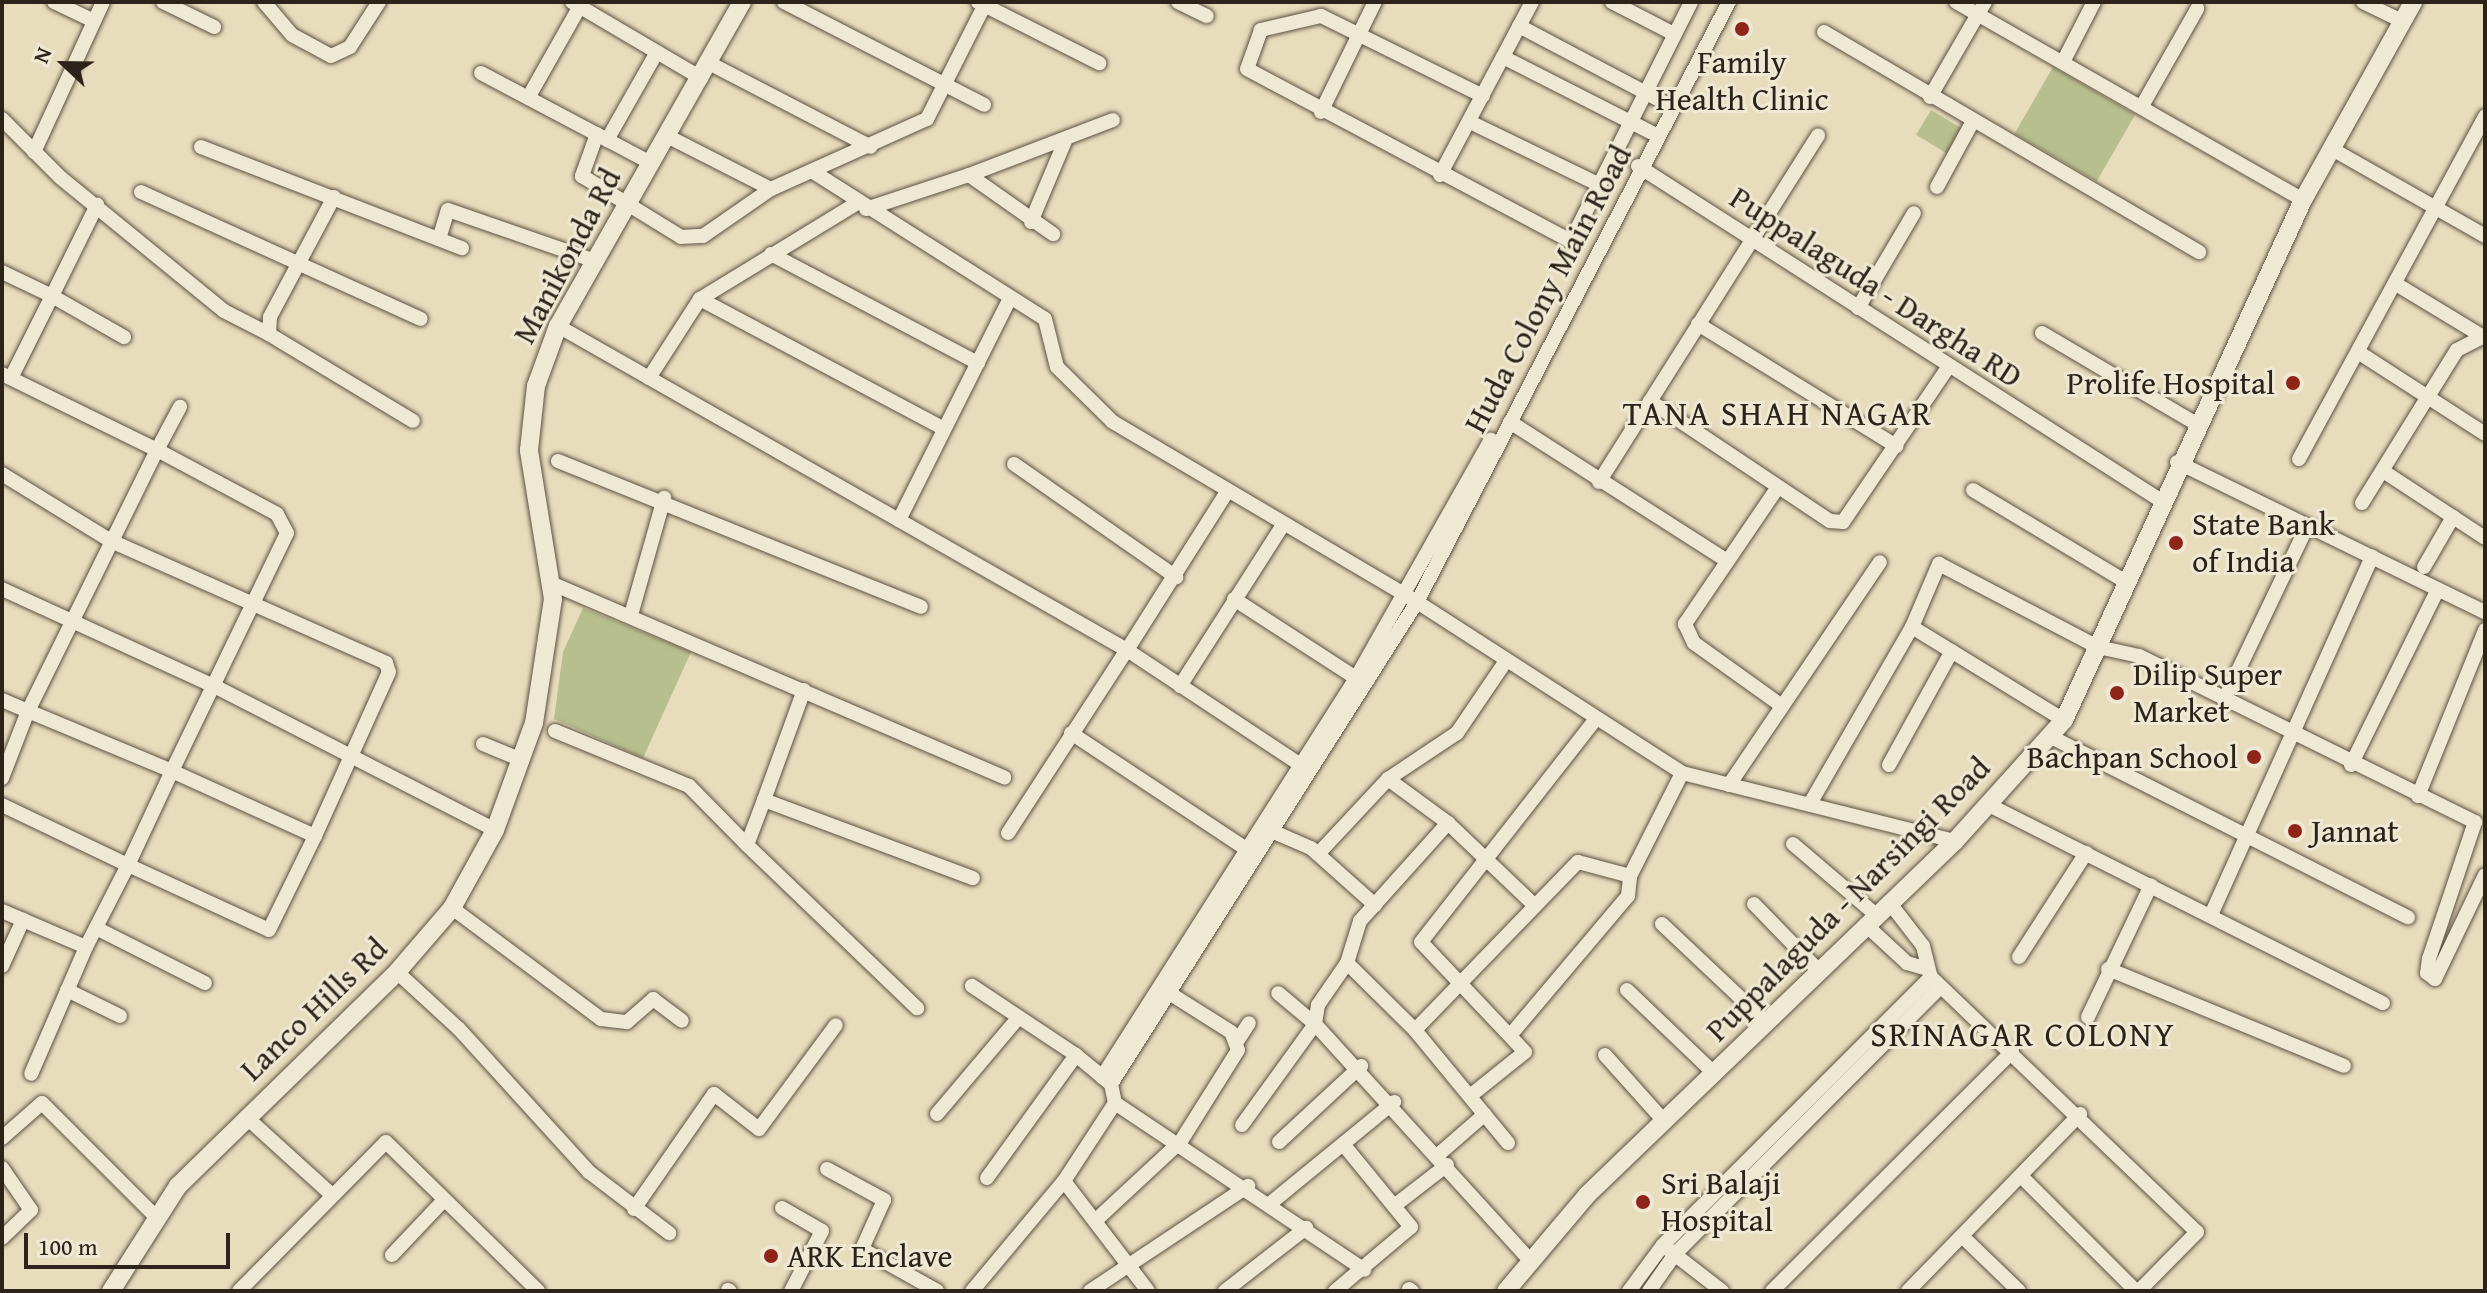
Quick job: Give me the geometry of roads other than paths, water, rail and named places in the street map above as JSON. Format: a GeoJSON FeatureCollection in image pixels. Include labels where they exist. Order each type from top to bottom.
{"type":"FeatureCollection","features":[{"type":"Feature","properties":{"kind":"street"},"geometry":{"type":"LineString","coordinates":[[54,2],[94,21]]}},
{"type":"Feature","properties":{"kind":"street"},"geometry":{"type":"LineString","coordinates":[[37,146],[103,2]]}},
{"type":"Feature","properties":{"kind":"street"},"geometry":{"type":"LineString","coordinates":[[163,2],[214,27]]}},
{"type":"Feature","properties":{"kind":"street"},"geometry":{"type":"LineString","coordinates":[[264,2],[292,35],[331,56],[350,47],[379,2]]}},
{"type":"Feature","properties":{"kind":"street","name":"Manikonda Rd"},"geometry":{"type":"LineString","coordinates":[[525,754],[553,592],[529,450],[536,386],[558,326],[742,2]]}},
{"type":"Feature","properties":{"kind":"street"},"geometry":{"type":"LineString","coordinates":[[784,2],[984,105]]}},
{"type":"Feature","properties":{"kind":"street"},"geometry":{"type":"LineString","coordinates":[[1178,2],[1207,16]]}},
{"type":"Feature","properties":{"kind":"street"},"geometry":{"type":"LineString","coordinates":[[1321,112],[1375,2]]}},
{"type":"Feature","properties":{"kind":"street"},"geometry":{"type":"LineString","coordinates":[[1440,175],[1532,2]]}},
{"type":"Feature","properties":{"kind":"street"},"geometry":{"type":"LineString","coordinates":[[1612,2],[1674,34]]}},
{"type":"Feature","properties":{"kind":"street"},"geometry":{"type":"LineString","coordinates":[[1483,96],[1321,16],[1255,37],[1248,75],[1571,241],[1691,2]]}},
{"type":"Feature","properties":{"kind":"street"},"geometry":{"type":"LineString","coordinates":[[1106,1080],[1171,994],[1305,768],[1411,599],[1640,167],[1652,133],[1719,2]]}},
{"type":"Feature","properties":{"kind":"street","name":"Huda Colony Main Road"},"geometry":{"type":"LineString","coordinates":[[1411,599],[1510,422],[1640,167],[1729,2]]}},
{"type":"Feature","properties":{"kind":"street"},"geometry":{"type":"LineString","coordinates":[[1956,2],[1982,8],[2063,62],[2303,200]]}},
{"type":"Feature","properties":{"kind":"street"},"geometry":{"type":"LineString","coordinates":[[2063,62],[2094,2]]}},
{"type":"Feature","properties":{"kind":"street"},"geometry":{"type":"LineString","coordinates":[[2363,2],[2402,21]]}},
{"type":"Feature","properties":{"kind":"street","name":"Puppalaguda - Narsingi Road"},"geometry":{"type":"LineString","coordinates":[[1506,1291],[1528,1258],[1955,841],[2064,720],[2177,462],[2303,200],[2413,2]]}},
{"type":"Feature","properties":{"kind":"street"},"geometry":{"type":"LineString","coordinates":[[657,52],[602,137],[582,176],[691,239],[771,189],[815,173],[927,119],[946,88],[983,3],[1099,63]]}},
{"type":"Feature","properties":{"kind":"street"},"geometry":{"type":"LineString","coordinates":[[528,98],[576,4],[657,52],[705,70],[871,147]]}},
{"type":"Feature","properties":{"kind":"street"},"geometry":{"type":"LineString","coordinates":[[1930,97],[1982,8]]}},
{"type":"Feature","properties":{"kind":"street"},"geometry":{"type":"LineString","coordinates":[[2142,106],[2197,9]]}},
{"type":"Feature","properties":{"kind":"street"},"geometry":{"type":"LineString","coordinates":[[1519,26],[1667,104]]}},
{"type":"Feature","properties":{"kind":"street"},"geometry":{"type":"LineString","coordinates":[[1824,32],[1930,97],[2199,252]]}},
{"type":"Feature","properties":{"kind":"street"},"geometry":{"type":"LineString","coordinates":[[1503,57],[1652,133]]}},
{"type":"Feature","properties":{"kind":"street"},"geometry":{"type":"LineString","coordinates":[[481,73],[651,163]]}},
{"type":"Feature","properties":{"kind":"street"},"geometry":{"type":"LineString","coordinates":[[2299,459],[2438,208],[2485,116]]}},
{"type":"Feature","properties":{"kind":"street"},"geometry":{"type":"LineString","coordinates":[[2,119],[37,146],[97,205],[224,311],[413,421]]}},
{"type":"Feature","properties":{"kind":"street"},"geometry":{"type":"LineString","coordinates":[[649,378],[700,299],[771,254],[861,206],[969,175],[1065,141],[1113,120]]}},
{"type":"Feature","properties":{"kind":"street"},"geometry":{"type":"LineString","coordinates":[[1937,187],[1973,121]]}},
{"type":"Feature","properties":{"kind":"street"},"geometry":{"type":"LineString","coordinates":[[1470,122],[1600,185]]}},
{"type":"Feature","properties":{"kind":"street"},"geometry":{"type":"LineString","coordinates":[[1599,482],[1818,135]]}},
{"type":"Feature","properties":{"kind":"street"},"geometry":{"type":"LineString","coordinates":[[667,136],[771,189]]}},
{"type":"Feature","properties":{"kind":"street"},"geometry":{"type":"LineString","coordinates":[[1031,222],[1065,141]]}},
{"type":"Feature","properties":{"kind":"street"},"geometry":{"type":"LineString","coordinates":[[201,147],[462,248]]}},
{"type":"Feature","properties":{"kind":"street"},"geometry":{"type":"LineString","coordinates":[[2332,149],[2485,236]]}},
{"type":"Feature","properties":{"kind":"street","name":"Puppalaguda - Dargha RD"},"geometry":{"type":"LineString","coordinates":[[1640,167],[2160,500]]}},
{"type":"Feature","properties":{"kind":"street"},"geometry":{"type":"LineString","coordinates":[[815,173],[861,206],[1045,319],[1057,367],[1113,422],[1411,599],[1682,773],[1811,802],[1955,841]]}},
{"type":"Feature","properties":{"kind":"street"},"geometry":{"type":"LineString","coordinates":[[969,175],[1031,222],[1053,234]]}},
{"type":"Feature","properties":{"kind":"street"},"geometry":{"type":"LineString","coordinates":[[141,192],[421,319]]}},
{"type":"Feature","properties":{"kind":"street"},"geometry":{"type":"LineString","coordinates":[[263,332],[334,197]]}},
{"type":"Feature","properties":{"kind":"street"},"geometry":{"type":"LineString","coordinates":[[31,1074],[86,947],[172,771],[218,688],[251,607],[285,539],[285,521],[157,450],[6,376],[52,296],[97,205]]}},
{"type":"Feature","properties":{"kind":"street"},"geometry":{"type":"LineString","coordinates":[[439,239],[448,210],[595,261]]}},
{"type":"Feature","properties":{"kind":"street"},"geometry":{"type":"LineString","coordinates":[[1858,308],[1914,213]]}},
{"type":"Feature","properties":{"kind":"street"},"geometry":{"type":"LineString","coordinates":[[771,254],[978,363]]}},
{"type":"Feature","properties":{"kind":"street"},"geometry":{"type":"LineString","coordinates":[[2,272],[124,337]]}},
{"type":"Feature","properties":{"kind":"street"},"geometry":{"type":"LineString","coordinates":[[2396,284],[2484,338]]}},
{"type":"Feature","properties":{"kind":"street"},"geometry":{"type":"LineString","coordinates":[[899,520],[1010,298]]}},
{"type":"Feature","properties":{"kind":"street"},"geometry":{"type":"LineString","coordinates":[[700,299],[944,429]]}},
{"type":"Feature","properties":{"kind":"street"},"geometry":{"type":"LineString","coordinates":[[1698,324],[1896,446]]}},
{"type":"Feature","properties":{"kind":"street"},"geometry":{"type":"LineString","coordinates":[[558,326],[1127,650],[1305,768]]}},
{"type":"Feature","properties":{"kind":"street"},"geometry":{"type":"LineString","coordinates":[[2042,333],[2195,423]]}},
{"type":"Feature","properties":{"kind":"street"},"geometry":{"type":"LineString","coordinates":[[2362,503],[2457,350],[2484,338]]}},
{"type":"Feature","properties":{"kind":"street"},"geometry":{"type":"LineString","coordinates":[[2358,352],[2485,434]]}},
{"type":"Feature","properties":{"kind":"street"},"geometry":{"type":"LineString","coordinates":[[1650,401],[1778,487],[1843,522],[1949,366]]}},
{"type":"Feature","properties":{"kind":"street"},"geometry":{"type":"LineString","coordinates":[[2,778],[28,711],[180,407]]}},
{"type":"Feature","properties":{"kind":"street"},"geometry":{"type":"LineString","coordinates":[[1510,422],[1599,482],[1723,558]]}},
{"type":"Feature","properties":{"kind":"street"},"geometry":{"type":"LineString","coordinates":[[558,461],[664,498],[921,607]]}},
{"type":"Feature","properties":{"kind":"street"},"geometry":{"type":"LineString","coordinates":[[2177,462],[2485,612]]}},
{"type":"Feature","properties":{"kind":"street"},"geometry":{"type":"LineString","coordinates":[[1014,464],[1176,577]]}},
{"type":"Feature","properties":{"kind":"street"},"geometry":{"type":"LineString","coordinates":[[2383,471],[2485,538]]}},
{"type":"Feature","properties":{"kind":"street"},"geometry":{"type":"LineString","coordinates":[[2,474],[111,541],[251,607],[386,663],[389,672],[269,930],[2,805]]}},
{"type":"Feature","properties":{"kind":"street"},"geometry":{"type":"LineString","coordinates":[[1778,487],[1723,558],[1687,612],[1688,634],[1782,706]]}},
{"type":"Feature","properties":{"kind":"street"},"geometry":{"type":"LineString","coordinates":[[1973,490],[2126,582]]}},
{"type":"Feature","properties":{"kind":"street"},"geometry":{"type":"LineString","coordinates":[[1008,833],[1176,577],[1227,492]]}},
{"type":"Feature","properties":{"kind":"street"},"geometry":{"type":"LineString","coordinates":[[631,615],[664,498]]}},
{"type":"Feature","properties":{"kind":"street"},"geometry":{"type":"LineString","coordinates":[[2424,567],[2453,517]]}},
{"type":"Feature","properties":{"kind":"street"},"geometry":{"type":"LineString","coordinates":[[1180,686],[1283,525]]}},
{"type":"Feature","properties":{"kind":"street"},"geometry":{"type":"LineString","coordinates":[[2224,700],[2307,527]]}},
{"type":"Feature","properties":{"kind":"street"},"geometry":{"type":"LineString","coordinates":[[2211,915],[2372,556]]}},
{"type":"Feature","properties":{"kind":"street"},"geometry":{"type":"LineString","coordinates":[[1729,785],[1880,562]]}},
{"type":"Feature","properties":{"kind":"street"},"geometry":{"type":"LineString","coordinates":[[1811,802],[1912,627],[1939,564],[2098,647],[2139,656],[2292,738],[2475,822],[2429,959],[2427,973],[2435,979],[2485,875]]}},
{"type":"Feature","properties":{"kind":"street"},"geometry":{"type":"LineString","coordinates":[[2,589],[218,688],[495,830]]}},
{"type":"Feature","properties":{"kind":"street"},"geometry":{"type":"LineString","coordinates":[[2351,765],[2438,589]]}},
{"type":"Feature","properties":{"kind":"street"},"geometry":{"type":"LineString","coordinates":[[553,592],[631,615],[1004,777]]}},
{"type":"Feature","properties":{"kind":"street"},"geometry":{"type":"LineString","coordinates":[[1234,599],[1356,678]]}},
{"type":"Feature","properties":{"kind":"street"},"geometry":{"type":"LineString","coordinates":[[1305,768],[1356,678],[1411,599]]}},
{"type":"Feature","properties":{"kind":"street"},"geometry":{"type":"LineString","coordinates":[[1912,627],[2064,720]]}},
{"type":"Feature","properties":{"kind":"street"},"geometry":{"type":"LineString","coordinates":[[2418,796],[2485,630]]}},
{"type":"Feature","properties":{"kind":"street"},"geometry":{"type":"LineString","coordinates":[[1889,765],[1952,651]]}},
{"type":"Feature","properties":{"kind":"street"},"geometry":{"type":"LineString","coordinates":[[1318,854],[1388,779],[1457,733],[1506,661]]}},
{"type":"Feature","properties":{"kind":"street"},"geometry":{"type":"LineString","coordinates":[[747,845],[804,690]]}},
{"type":"Feature","properties":{"kind":"street"},"geometry":{"type":"LineString","coordinates":[[2,700],[172,771],[315,836]]}},
{"type":"Feature","properties":{"kind":"street"},"geometry":{"type":"LineString","coordinates":[[1470,1096],[1525,1052],[1513,1032],[1421,942],[1492,858],[1596,719]]}},
{"type":"Feature","properties":{"kind":"street"},"geometry":{"type":"LineString","coordinates":[[555,731],[689,786],[917,1008]]}},
{"type":"Feature","properties":{"kind":"street"},"geometry":{"type":"LineString","coordinates":[[1071,733],[1249,851]]}},
{"type":"Feature","properties":{"kind":"street"},"geometry":{"type":"LineString","coordinates":[[2051,737],[2246,841],[2408,917]]}},
{"type":"Feature","properties":{"kind":"street"},"geometry":{"type":"LineString","coordinates":[[483,744],[525,754]]}},
{"type":"Feature","properties":{"kind":"street","name":"Lanco Hills Rd"},"geometry":{"type":"LineString","coordinates":[[111,1291],[156,1217],[246,1117],[397,972],[452,908],[495,830],[525,754]]}},
{"type":"Feature","properties":{"kind":"street"},"geometry":{"type":"LineString","coordinates":[[1513,1032],[1628,896],[1630,876],[1682,773]]}},
{"type":"Feature","properties":{"kind":"street"},"geometry":{"type":"LineString","coordinates":[[1388,779],[1492,858],[1532,903]]}},
{"type":"Feature","properties":{"kind":"street"},"geometry":{"type":"LineString","coordinates":[[764,800],[973,878]]}},
{"type":"Feature","properties":{"kind":"street"},"geometry":{"type":"LineString","coordinates":[[1989,805],[2383,1003]]}},
{"type":"Feature","properties":{"kind":"street"},"geometry":{"type":"LineString","coordinates":[[1242,1125],[1315,1024],[1318,1005],[1347,963],[1351,934],[1448,823]]}},
{"type":"Feature","properties":{"kind":"street"},"geometry":{"type":"LineString","coordinates":[[1106,1080],[1249,851],[1268,830]]}},
{"type":"Feature","properties":{"kind":"street"},"geometry":{"type":"LineString","coordinates":[[1268,830],[1318,854],[1375,905]]}},
{"type":"Feature","properties":{"kind":"street"},"geometry":{"type":"LineString","coordinates":[[1793,844],[1878,914],[1923,946],[1932,977]]}},
{"type":"Feature","properties":{"kind":"street"},"geometry":{"type":"LineString","coordinates":[[2019,957],[2086,853]]}},
{"type":"Feature","properties":{"kind":"street"},"geometry":{"type":"LineString","coordinates":[[1415,1030],[1532,903],[1588,859],[1630,876]]}},
{"type":"Feature","properties":{"kind":"street"},"geometry":{"type":"LineString","coordinates":[[2088,1017],[2108,969],[2151,885]]}},
{"type":"Feature","properties":{"kind":"street"},"geometry":{"type":"LineString","coordinates":[[1754,904],[1820,972]]}},
{"type":"Feature","properties":{"kind":"street"},"geometry":{"type":"LineString","coordinates":[[452,908],[601,1019],[627,1022],[653,999],[682,1021]]}},
{"type":"Feature","properties":{"kind":"street"},"geometry":{"type":"LineString","coordinates":[[2,911],[86,947]]}},
{"type":"Feature","properties":{"kind":"street"},"geometry":{"type":"LineString","coordinates":[[1878,914],[1907,963],[1932,977],[2080,1114],[2197,1232],[2138,1291],[2022,1177]]}},
{"type":"Feature","properties":{"kind":"street"},"geometry":{"type":"LineString","coordinates":[[2,966],[23,920]]}},
{"type":"Feature","properties":{"kind":"street"},"geometry":{"type":"LineString","coordinates":[[1662,924],[1767,1023]]}},
{"type":"Feature","properties":{"kind":"street"},"geometry":{"type":"LineString","coordinates":[[96,928],[205,983]]}},
{"type":"Feature","properties":{"kind":"street"},"geometry":{"type":"LineString","coordinates":[[1347,963],[1415,1030],[1508,1143]]}},
{"type":"Feature","properties":{"kind":"street"},"geometry":{"type":"LineString","coordinates":[[2108,969],[2344,1066]]}},
{"type":"Feature","properties":{"kind":"street"},"geometry":{"type":"LineString","coordinates":[[397,972],[634,1209],[669,1233]]}},
{"type":"Feature","properties":{"kind":"street"},"geometry":{"type":"LineString","coordinates":[[1629,1291],[1932,977]]}},
{"type":"Feature","properties":{"kind":"street"},"geometry":{"type":"LineString","coordinates":[[972,986],[1076,1055],[1106,1080],[1115,1103],[1181,1141],[1272,1202],[1364,1270]]}},
{"type":"Feature","properties":{"kind":"street"},"geometry":{"type":"LineString","coordinates":[[67,990],[120,1016]]}},
{"type":"Feature","properties":{"kind":"street"},"geometry":{"type":"LineString","coordinates":[[1627,990],[1715,1074]]}},
{"type":"Feature","properties":{"kind":"street"},"geometry":{"type":"LineString","coordinates":[[1278,993],[1361,1066],[1528,1258]]}},
{"type":"Feature","properties":{"kind":"street"},"geometry":{"type":"LineString","coordinates":[[1171,994],[1238,1040]]}},
{"type":"Feature","properties":{"kind":"street"},"geometry":{"type":"LineString","coordinates":[[937,1114],[1018,1018]]}},
{"type":"Feature","properties":{"kind":"street"},"geometry":{"type":"LineString","coordinates":[[1095,1221],[1181,1141],[1238,1050],[1238,1040],[1249,1023]]}},
{"type":"Feature","properties":{"kind":"street"},"geometry":{"type":"LineString","coordinates":[[634,1209],[714,1094],[759,1129],[836,1025]]}},
{"type":"Feature","properties":{"kind":"street"},"geometry":{"type":"LineString","coordinates":[[1772,1291],[2012,1052]]}},
{"type":"Feature","properties":{"kind":"street"},"geometry":{"type":"LineString","coordinates":[[987,1178],[1076,1055]]}},
{"type":"Feature","properties":{"kind":"street"},"geometry":{"type":"LineString","coordinates":[[1605,1055],[1665,1122]]}},
{"type":"Feature","properties":{"kind":"street"},"geometry":{"type":"LineString","coordinates":[[1279,1142],[1361,1066]]}},
{"type":"Feature","properties":{"kind":"street"},"geometry":{"type":"LineString","coordinates":[[1272,1202],[1394,1102]]}},
{"type":"Feature","properties":{"kind":"street"},"geometry":{"type":"LineString","coordinates":[[2,1138],[42,1103],[156,1217]]}},
{"type":"Feature","properties":{"kind":"street"},"geometry":{"type":"LineString","coordinates":[[975,1287],[1064,1181],[1115,1103]]}},
{"type":"Feature","properties":{"kind":"street"},"geometry":{"type":"LineString","coordinates":[[1394,1206],[1443,1160],[1485,1114]]}},
{"type":"Feature","properties":{"kind":"street"},"geometry":{"type":"LineString","coordinates":[[1908,1291],[2080,1114]]}},
{"type":"Feature","properties":{"kind":"street"},"geometry":{"type":"LineString","coordinates":[[246,1117],[331,1194]]}},
{"type":"Feature","properties":{"kind":"street"},"geometry":{"type":"LineString","coordinates":[[239,1291],[331,1194],[386,1142],[538,1291]]}},
{"type":"Feature","properties":{"kind":"street"},"geometry":{"type":"LineString","coordinates":[[1335,1291],[1364,1270],[1411,1227],[1343,1144]]}},
{"type":"Feature","properties":{"kind":"street"},"geometry":{"type":"LineString","coordinates":[[2,1168],[31,1210],[2,1238]]}},
{"type":"Feature","properties":{"kind":"street"},"geometry":{"type":"LineString","coordinates":[[827,1169],[884,1200],[862,1249],[937,1291]]}},
{"type":"Feature","properties":{"kind":"street"},"geometry":{"type":"LineString","coordinates":[[1064,1181],[1148,1291]]}},
{"type":"Feature","properties":{"kind":"street"},"geometry":{"type":"LineString","coordinates":[[1090,1291],[1248,1186]]}},
{"type":"Feature","properties":{"kind":"street"},"geometry":{"type":"LineString","coordinates":[[392,1255],[444,1200]]}},
{"type":"Feature","properties":{"kind":"street"},"geometry":{"type":"LineString","coordinates":[[782,1208],[822,1231],[791,1291]]}},
{"type":"Feature","properties":{"kind":"street"},"geometry":{"type":"LineString","coordinates":[[1225,1291],[1306,1228]]}},
{"type":"Feature","properties":{"kind":"street"},"geometry":{"type":"LineString","coordinates":[[1962,1236],[2019,1291]]}},
{"type":"Feature","properties":{"kind":"street"},"geometry":{"type":"LineString","coordinates":[[1649,1291],[1669,1250]]}},
{"type":"Feature","properties":{"kind":"street"},"geometry":{"type":"LineString","coordinates":[[1669,1250],[1722,1291]]}},
{"type":"Feature","properties":{"kind":"place","name":"Family Health Clinic"},"geometry":{"type":"Point","coordinates":[1742,29]}},
{"type":"Feature","properties":{"kind":"place","name":"Prolife Hospital"},"geometry":{"type":"Point","coordinates":[2293,383]}},
{"type":"Feature","properties":{"kind":"place","name":"State Bank of India"},"geometry":{"type":"Point","coordinates":[2176,543]}},
{"type":"Feature","properties":{"kind":"place","name":"Dilip Super Market"},"geometry":{"type":"Point","coordinates":[2117,693]}},
{"type":"Feature","properties":{"kind":"place","name":"Bachpan School"},"geometry":{"type":"Point","coordinates":[2254,757]}},
{"type":"Feature","properties":{"kind":"place","name":"Jannat"},"geometry":{"type":"Point","coordinates":[2295,831]}},
{"type":"Feature","properties":{"kind":"place","name":"Sri Balaji Hospital"},"geometry":{"type":"Point","coordinates":[1643,1202]}},
{"type":"Feature","properties":{"kind":"place","name":"ARK Enclave"},"geometry":{"type":"Point","coordinates":[771,1256]}},
{"type":"Feature","properties":{"kind":"district","name":"TANA SHAH NAGAR"},"geometry":{"type":"Point","coordinates":[1778,413]}},
{"type":"Feature","properties":{"kind":"district","name":"SRINAGAR COLONY"},"geometry":{"type":"Point","coordinates":[2023,1034]}}]}
